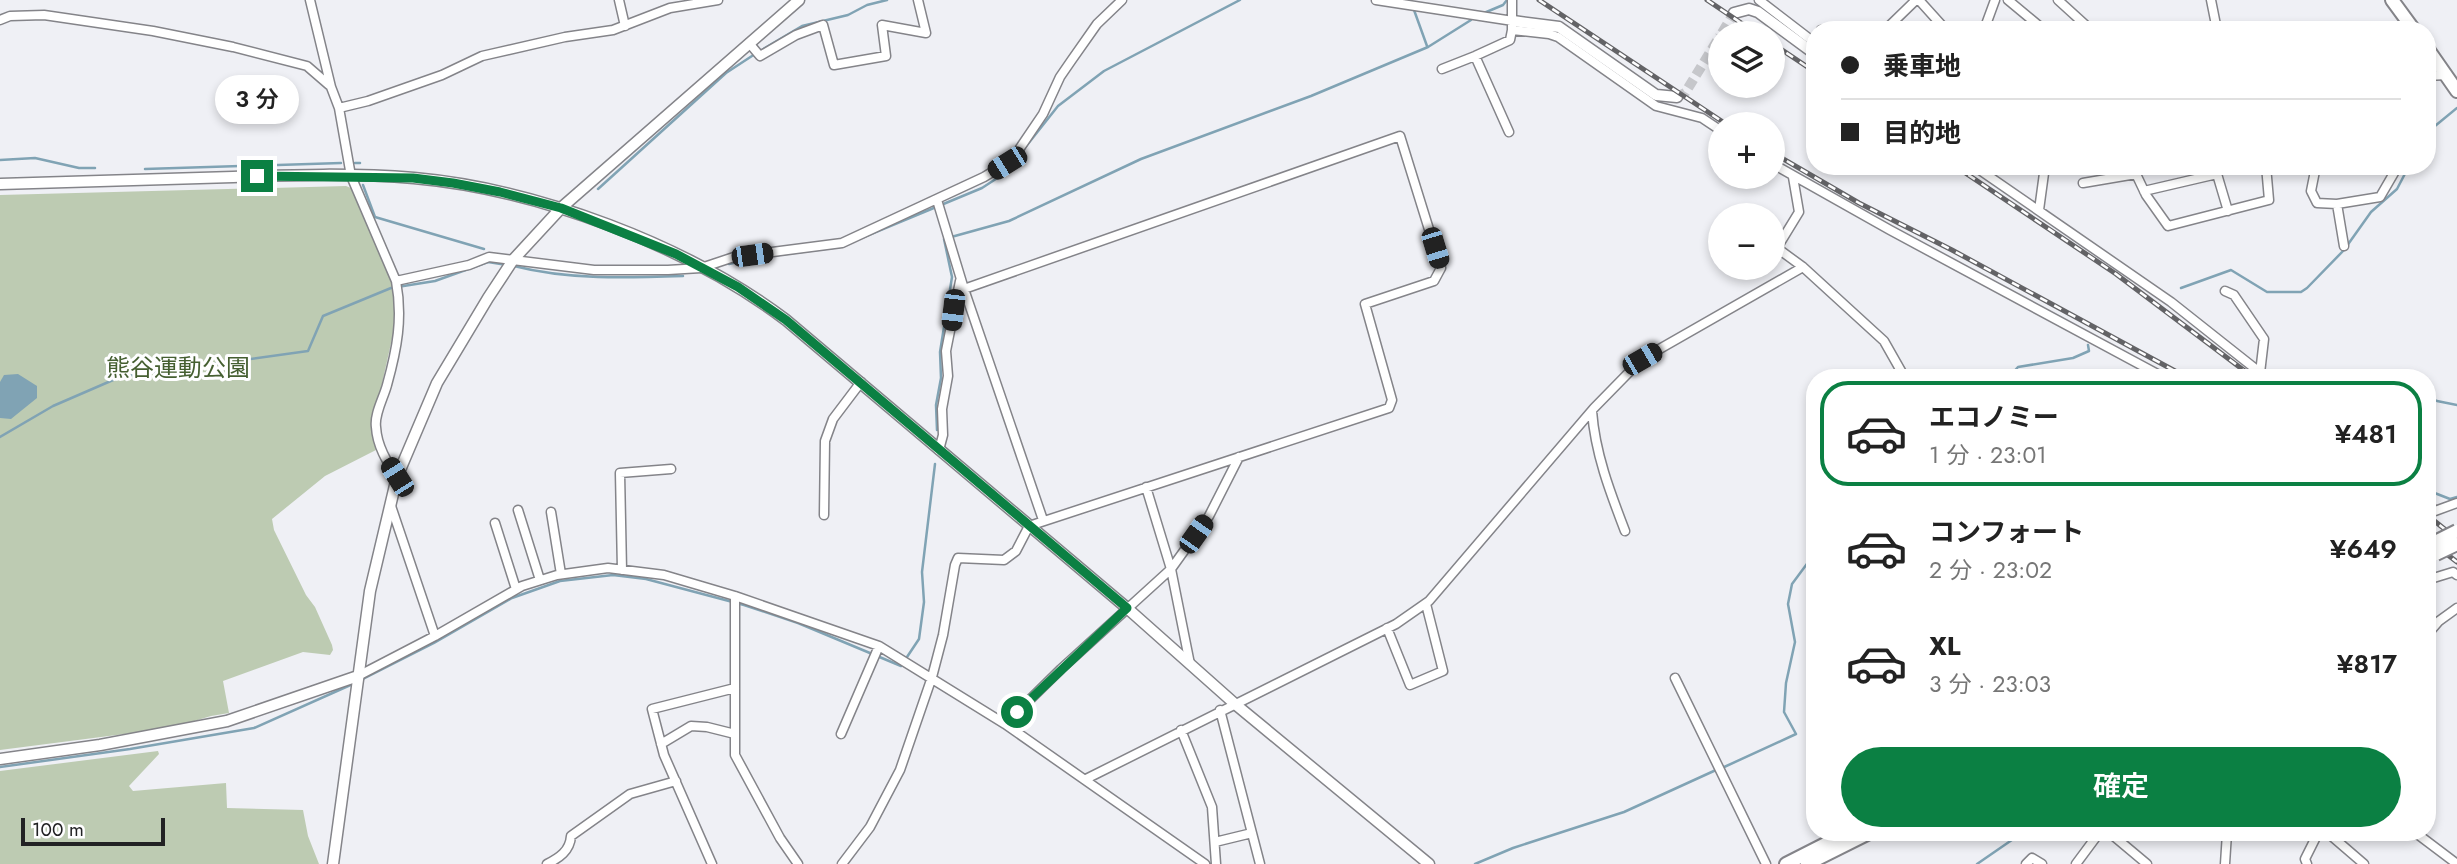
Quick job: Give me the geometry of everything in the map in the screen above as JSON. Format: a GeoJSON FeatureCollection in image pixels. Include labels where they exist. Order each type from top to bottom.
{"type":"FeatureCollection","features":[{"type":"Feature","properties":{"kind":"highway"},"geometry":{"type":"LineString","coordinates":[[2392,0],[2407,21]]}},
{"type":"Feature","properties":{"kind":"highway"},"geometry":{"type":"LineString","coordinates":[[2436,60],[2453,83]]}},
{"type":"Feature","properties":{"kind":"highway"},"geometry":{"type":"LineString","coordinates":[[2436,548],[2457,531]]}},
{"type":"Feature","properties":{"kind":"highway"},"geometry":{"type":"LineString","coordinates":[[2436,551],[2457,544]]}},
{"type":"Feature","properties":{"kind":"highway"},"geometry":{"type":"LineString","coordinates":[[1786,864],[1831,841]]}},
{"type":"Feature","properties":{"kind":"highway"},"geometry":{"type":"LineString","coordinates":[[1807,864],[1853,841]]}},
{"type":"Feature","properties":{"kind":"street"},"geometry":{"type":"LineString","coordinates":[[310,0],[331,88],[339,108],[351,176],[396,282],[401,318],[388,382],[375,425],[382,453],[397,477]]}},
{"type":"Feature","properties":{"kind":"street"},"geometry":{"type":"LineString","coordinates":[[618,0],[625,26]]}},
{"type":"Feature","properties":{"kind":"street"},"geometry":{"type":"LineString","coordinates":[[339,108],[368,101],[442,75],[482,56],[565,37],[613,30],[670,8],[718,0]]}},
{"type":"Feature","properties":{"kind":"street"},"geometry":{"type":"LineString","coordinates":[[333,864],[370,592],[389,502],[437,383],[513,261],[561,208],[751,45],[799,0]]}},
{"type":"Feature","properties":{"kind":"street"},"geometry":{"type":"LineString","coordinates":[[751,45],[761,56],[796,35],[823,25],[834,65],[886,56],[882,25],[926,33],[918,0]]}},
{"type":"Feature","properties":{"kind":"street"},"geometry":{"type":"LineString","coordinates":[[396,282],[469,265],[489,257],[594,270],[668,270],[701,268],[734,257],[842,243],[937,200],[1007,163],[1043,114],[1060,77],[1097,24],[1122,0]]}},
{"type":"Feature","properties":{"kind":"street"},"geometry":{"type":"LineString","coordinates":[[1376,0],[1512,25],[1558,37],[1656,106],[1708,122]]}},
{"type":"Feature","properties":{"kind":"street"},"geometry":{"type":"LineString","coordinates":[[1442,69],[1510,40],[1512,0]]}},
{"type":"Feature","properties":{"kind":"street"},"geometry":{"type":"LineString","coordinates":[[1759,0],[1806,34]]}},
{"type":"Feature","properties":{"kind":"street"},"geometry":{"type":"LineString","coordinates":[[1895,21],[1918,0],[1938,21]]}},
{"type":"Feature","properties":{"kind":"street"},"geometry":{"type":"LineString","coordinates":[[1987,21],[1995,0]]}},
{"type":"Feature","properties":{"kind":"street"},"geometry":{"type":"LineString","coordinates":[[2008,0],[2033,21]]}},
{"type":"Feature","properties":{"kind":"street"},"geometry":{"type":"LineString","coordinates":[[2058,0],[2081,21]]}},
{"type":"Feature","properties":{"kind":"street"},"geometry":{"type":"LineString","coordinates":[[2211,0],[2215,21]]}},
{"type":"Feature","properties":{"kind":"street"},"geometry":{"type":"LineString","coordinates":[[1734,13],[1749,9],[1758,12],[1806,47]]}},
{"type":"Feature","properties":{"kind":"street"},"geometry":{"type":"LineString","coordinates":[[0,20],[10,16],[44,15],[153,31],[233,47],[307,66],[331,88]]}},
{"type":"Feature","properties":{"kind":"street"},"geometry":{"type":"LineString","coordinates":[[1512,25],[1559,27],[1656,95],[1677,97]]}},
{"type":"Feature","properties":{"kind":"street"},"geometry":{"type":"LineString","coordinates":[[1475,57],[1509,132]]}},
{"type":"Feature","properties":{"kind":"street"},"geometry":{"type":"LineString","coordinates":[[2436,78],[2453,83]]}},
{"type":"Feature","properties":{"kind":"street"},"geometry":{"type":"LineString","coordinates":[[842,864],[870,828],[900,770],[932,677],[958,558],[1004,560],[1016,551],[1029,526],[1043,520],[1390,408],[1392,400],[1365,304],[1434,281],[1441,268],[1400,136],[964,289]]}},
{"type":"Feature","properties":{"kind":"street"},"geometry":{"type":"LineString","coordinates":[[1785,172],[2148,369]]}},
{"type":"Feature","properties":{"kind":"street"},"geometry":{"type":"LineString","coordinates":[[1987,175],[2171,302],[2255,369]]}},
{"type":"Feature","properties":{"kind":"street"},"geometry":{"type":"LineString","coordinates":[[2039,210],[2044,175]]}},
{"type":"Feature","properties":{"kind":"street"},"geometry":{"type":"LineString","coordinates":[[2083,183],[2130,175]]}},
{"type":"Feature","properties":{"kind":"street"},"geometry":{"type":"LineString","coordinates":[[2136,175],[2168,226],[2269,200],[2267,175]]}},
{"type":"Feature","properties":{"kind":"street"},"geometry":{"type":"LineString","coordinates":[[2144,191],[2213,175]]}},
{"type":"Feature","properties":{"kind":"street"},"geometry":{"type":"LineString","coordinates":[[2217,175],[2228,211]]}},
{"type":"Feature","properties":{"kind":"street"},"geometry":{"type":"LineString","coordinates":[[2314,175],[2311,191],[2317,203],[2337,204],[2380,197],[2393,175]]}},
{"type":"Feature","properties":{"kind":"street"},"geometry":{"type":"LineString","coordinates":[[0,184],[351,176],[413,178],[500,192],[561,208],[676,254],[761,301],[861,382],[1127,608],[1235,704],[1429,864]]}},
{"type":"Feature","properties":{"kind":"street"},"geometry":{"type":"LineString","coordinates":[[1785,232],[1799,212],[1793,177]]}},
{"type":"Feature","properties":{"kind":"street"},"geometry":{"type":"LineString","coordinates":[[937,200],[964,289],[1043,520]]}},
{"type":"Feature","properties":{"kind":"street"},"geometry":{"type":"LineString","coordinates":[[2337,204],[2344,246]]}},
{"type":"Feature","properties":{"kind":"street"},"geometry":{"type":"LineString","coordinates":[[1785,254],[1803,267],[1884,341],[1900,369]]}},
{"type":"Feature","properties":{"kind":"street"},"geometry":{"type":"LineString","coordinates":[[1086,779],[1387,628],[1426,604],[1592,411],[1642,359],[1803,267]]}},
{"type":"Feature","properties":{"kind":"street"},"geometry":{"type":"LineString","coordinates":[[939,450],[943,435],[942,409],[948,376],[946,351],[961,278]]}},
{"type":"Feature","properties":{"kind":"street"},"geometry":{"type":"LineString","coordinates":[[2225,290],[2234,295],[2264,339],[2263,369]]}},
{"type":"Feature","properties":{"kind":"street"},"geometry":{"type":"LineString","coordinates":[[824,515],[825,441],[833,419],[861,382]]}},
{"type":"Feature","properties":{"kind":"street"},"geometry":{"type":"LineString","coordinates":[[1592,411],[1594,436],[1625,531]]}},
{"type":"Feature","properties":{"kind":"street"},"geometry":{"type":"LineString","coordinates":[[1005,724],[1171,569],[1209,516],[1239,457]]}},
{"type":"Feature","properties":{"kind":"street"},"geometry":{"type":"LineString","coordinates":[[622,570],[620,473],[671,469]]}},
{"type":"Feature","properties":{"kind":"street"},"geometry":{"type":"LineString","coordinates":[[1146,487],[1171,569],[1190,664]]}},
{"type":"Feature","properties":{"kind":"street"},"geometry":{"type":"LineString","coordinates":[[389,502],[435,636]]}},
{"type":"Feature","properties":{"kind":"street"},"geometry":{"type":"LineString","coordinates":[[2436,510],[2457,503]]}},
{"type":"Feature","properties":{"kind":"street"},"geometry":{"type":"LineString","coordinates":[[518,510],[540,580]]}},
{"type":"Feature","properties":{"kind":"street"},"geometry":{"type":"LineString","coordinates":[[551,512],[561,574]]}},
{"type":"Feature","properties":{"kind":"street"},"geometry":{"type":"LineString","coordinates":[[495,523],[516,589]]}},
{"type":"Feature","properties":{"kind":"street"},"geometry":{"type":"LineString","coordinates":[[0,759],[100,745],[227,721],[358,676],[435,636],[516,589],[561,574],[608,568],[664,575],[878,647],[932,677],[1005,724],[1205,864]]}},
{"type":"Feature","properties":{"kind":"street"},"geometry":{"type":"LineString","coordinates":[[2436,577],[2453,572],[2457,575]]}},
{"type":"Feature","properties":{"kind":"street"},"geometry":{"type":"LineString","coordinates":[[735,597],[735,755],[780,838],[798,864]]}},
{"type":"Feature","properties":{"kind":"street"},"geometry":{"type":"LineString","coordinates":[[1387,628],[1410,685],[1443,671],[1426,604]]}},
{"type":"Feature","properties":{"kind":"street"},"geometry":{"type":"LineString","coordinates":[[2436,624],[2457,608]]}},
{"type":"Feature","properties":{"kind":"street"},"geometry":{"type":"LineString","coordinates":[[841,734],[878,647]]}},
{"type":"Feature","properties":{"kind":"street"},"geometry":{"type":"LineString","coordinates":[[1675,678],[1766,864]]}},
{"type":"Feature","properties":{"kind":"street"},"geometry":{"type":"LineString","coordinates":[[712,864],[661,744],[652,709],[735,688]]}},
{"type":"Feature","properties":{"kind":"street"},"geometry":{"type":"LineString","coordinates":[[1220,710],[1260,864]]}},
{"type":"Feature","properties":{"kind":"street"},"geometry":{"type":"LineString","coordinates":[[661,744],[691,726],[735,734]]}},
{"type":"Feature","properties":{"kind":"street"},"geometry":{"type":"LineString","coordinates":[[1181,730],[1212,807],[1216,864]]}},
{"type":"Feature","properties":{"kind":"street"},"geometry":{"type":"LineString","coordinates":[[547,864],[559,858],[570,844],[571,836],[630,794],[676,781]]}},
{"type":"Feature","properties":{"kind":"street"},"geometry":{"type":"LineString","coordinates":[[1215,842],[1252,833]]}},
{"type":"Feature","properties":{"kind":"street"},"geometry":{"type":"LineString","coordinates":[[2076,864],[2093,841]]}},
{"type":"Feature","properties":{"kind":"street"},"geometry":{"type":"LineString","coordinates":[[2119,841],[2144,863]]}},
{"type":"Feature","properties":{"kind":"street"},"geometry":{"type":"LineString","coordinates":[[2225,864],[2226,841]]}},
{"type":"Feature","properties":{"kind":"street"},"geometry":{"type":"LineString","coordinates":[[2306,864],[2305,859],[2314,841]]}},
{"type":"Feature","properties":{"kind":"street"},"geometry":{"type":"LineString","coordinates":[[2337,841],[2364,864]]}},
{"type":"Feature","properties":{"kind":"street"},"geometry":{"type":"LineString","coordinates":[[2427,841],[2457,864]]}},
{"type":"Feature","properties":{"kind":"street"},"geometry":{"type":"LineString","coordinates":[[2026,864],[2032,858],[2042,864]]}},
{"type":"Feature","properties":{"kind":"green space","name":"熊谷運動公園"},"geometry":{"type":"Polygon","coordinates":[[[351,188],[394,285],[397,316],[372,429],[376,450],[325,476],[272,519],[274,530],[332,645],[330,655],[303,652],[223,681],[229,713],[171,728],[0,750],[0,195],[351,188]]]}},
{"type":"Feature","properties":{"kind":"green space"},"geometry":{"type":"Polygon","coordinates":[[[158,751],[159,754],[129,786],[133,791],[226,783],[227,808],[303,810],[308,836],[319,864],[0,864],[0,771],[158,751]]]}},
{"type":"Feature","properties":{"kind":"water"},"geometry":{"type":"Polygon","coordinates":[[[18,374],[37,386],[37,398],[11,419],[0,418],[0,382],[4,375],[18,374]]]}},
{"type":"Feature","properties":{"kind":"waterway"},"geometry":{"type":"LineString","coordinates":[[760,51],[802,26],[848,15],[867,5],[887,0]]}},
{"type":"Feature","properties":{"kind":"waterway"},"geometry":{"type":"LineString","coordinates":[[859,239],[982,188],[1005,173],[1058,106],[1104,71],[1240,0]]}},
{"type":"Feature","properties":{"kind":"waterway"},"geometry":{"type":"LineString","coordinates":[[1484,13],[1503,5],[1507,0]]}},
{"type":"Feature","properties":{"kind":"waterway"},"geometry":{"type":"LineString","coordinates":[[1414,10],[1427,46]]}},
{"type":"Feature","properties":{"kind":"waterway"},"geometry":{"type":"LineString","coordinates":[[937,430],[940,352],[952,277],[944,239],[1009,221],[1141,159],[1311,96],[1428,47],[1471,20]]}},
{"type":"Feature","properties":{"kind":"waterway"},"geometry":{"type":"LineString","coordinates":[[598,189],[726,73],[755,54]]}},
{"type":"Feature","properties":{"kind":"waterway"},"geometry":{"type":"LineString","coordinates":[[2436,125],[2457,108]]}},
{"type":"Feature","properties":{"kind":"waterway"},"geometry":{"type":"LineString","coordinates":[[0,160],[35,158],[79,168],[95,168]]}},
{"type":"Feature","properties":{"kind":"waterway"},"geometry":{"type":"LineString","coordinates":[[145,169],[341,163]]}},
{"type":"Feature","properties":{"kind":"waterway"},"geometry":{"type":"LineString","coordinates":[[355,163],[360,163]]}},
{"type":"Feature","properties":{"kind":"waterway"},"geometry":{"type":"LineString","coordinates":[[2181,288],[2231,270],[2267,292],[2301,292],[2344,250],[2371,212],[2397,189],[2404,175]]}},
{"type":"Feature","properties":{"kind":"waterway"},"geometry":{"type":"LineString","coordinates":[[363,185],[375,217],[484,249]]}},
{"type":"Feature","properties":{"kind":"waterway"},"geometry":{"type":"LineString","coordinates":[[763,257],[840,247]]}},
{"type":"Feature","properties":{"kind":"waterway"},"geometry":{"type":"LineString","coordinates":[[729,264],[750,259]]}},
{"type":"Feature","properties":{"kind":"waterway"},"geometry":{"type":"LineString","coordinates":[[0,437],[53,406],[120,377],[308,351],[323,316],[391,288],[435,281],[488,262],[507,265]]}},
{"type":"Feature","properties":{"kind":"waterway"},"geometry":{"type":"LineString","coordinates":[[514,266],[576,276],[683,276]]}},
{"type":"Feature","properties":{"kind":"waterway"},"geometry":{"type":"LineString","coordinates":[[2016,369],[2073,358],[2089,351],[2088,345]]}},
{"type":"Feature","properties":{"kind":"waterway"},"geometry":{"type":"LineString","coordinates":[[2436,400],[2457,405]]}},
{"type":"Feature","properties":{"kind":"waterway"},"geometry":{"type":"LineString","coordinates":[[361,680],[434,643],[512,598],[560,581],[613,575],[646,579],[744,605],[798,623],[901,666],[919,639],[924,602],[922,572],[935,464]]}},
{"type":"Feature","properties":{"kind":"waterway"},"geometry":{"type":"LineString","coordinates":[[2436,494],[2450,499],[2457,497]]}},
{"type":"Feature","properties":{"kind":"waterway"},"geometry":{"type":"LineString","coordinates":[[1722,768],[1796,734],[1784,712],[1786,683],[1795,642],[1788,604],[1792,584],[1806,565]]}},
{"type":"Feature","properties":{"kind":"waterway"},"geometry":{"type":"LineString","coordinates":[[0,767],[254,728],[355,683]]}},
{"type":"Feature","properties":{"kind":"waterway"},"geometry":{"type":"LineString","coordinates":[[1475,864],[1513,848],[1624,812],[1716,770]]}},
{"type":"Feature","properties":{"kind":"waterway"},"geometry":{"type":"LineString","coordinates":[[1977,864],[2010,841]]}},
{"type":"Feature","properties":{"kind":"tunnel"},"geometry":{"type":"LineString","coordinates":[[1729,21],[1734,13]]}},
{"type":"Feature","properties":{"kind":"tunnel"},"geometry":{"type":"LineString","coordinates":[[1677,97],[1685,93],[1708,56]]}},
{"type":"Feature","properties":{"kind":"railway"},"geometry":{"type":"LineString","coordinates":[[1539,0],[1708,112]]}},
{"type":"Feature","properties":{"kind":"railway"},"geometry":{"type":"LineString","coordinates":[[1707,0],[1738,21]]}},
{"type":"Feature","properties":{"kind":"railway"},"geometry":{"type":"LineString","coordinates":[[1785,52],[1806,66]]}},
{"type":"Feature","properties":{"kind":"railway"},"geometry":{"type":"LineString","coordinates":[[1785,160],[1806,172]]}},
{"type":"Feature","properties":{"kind":"railway"},"geometry":{"type":"LineString","coordinates":[[1811,175],[2171,369]]}},
{"type":"Feature","properties":{"kind":"railway"},"geometry":{"type":"LineString","coordinates":[[1968,175],[2116,274],[2242,369]]}},
{"type":"Feature","properties":{"kind":"railway"},"geometry":{"type":"LineString","coordinates":[[2436,522],[2457,539]]}},
{"type":"Feature","properties":{"kind":"railway"},"geometry":{"type":"LineString","coordinates":[[2436,546],[2457,562]]}},
{"type":"Feature","properties":{"kind":"route"},"geometry":{"type":"LineString","coordinates":[[257,176],[413,178],[500,192],[561,208],[629,234],[676,254],[761,301],[837,362],[1127,608],[1017,712]]}}]}
